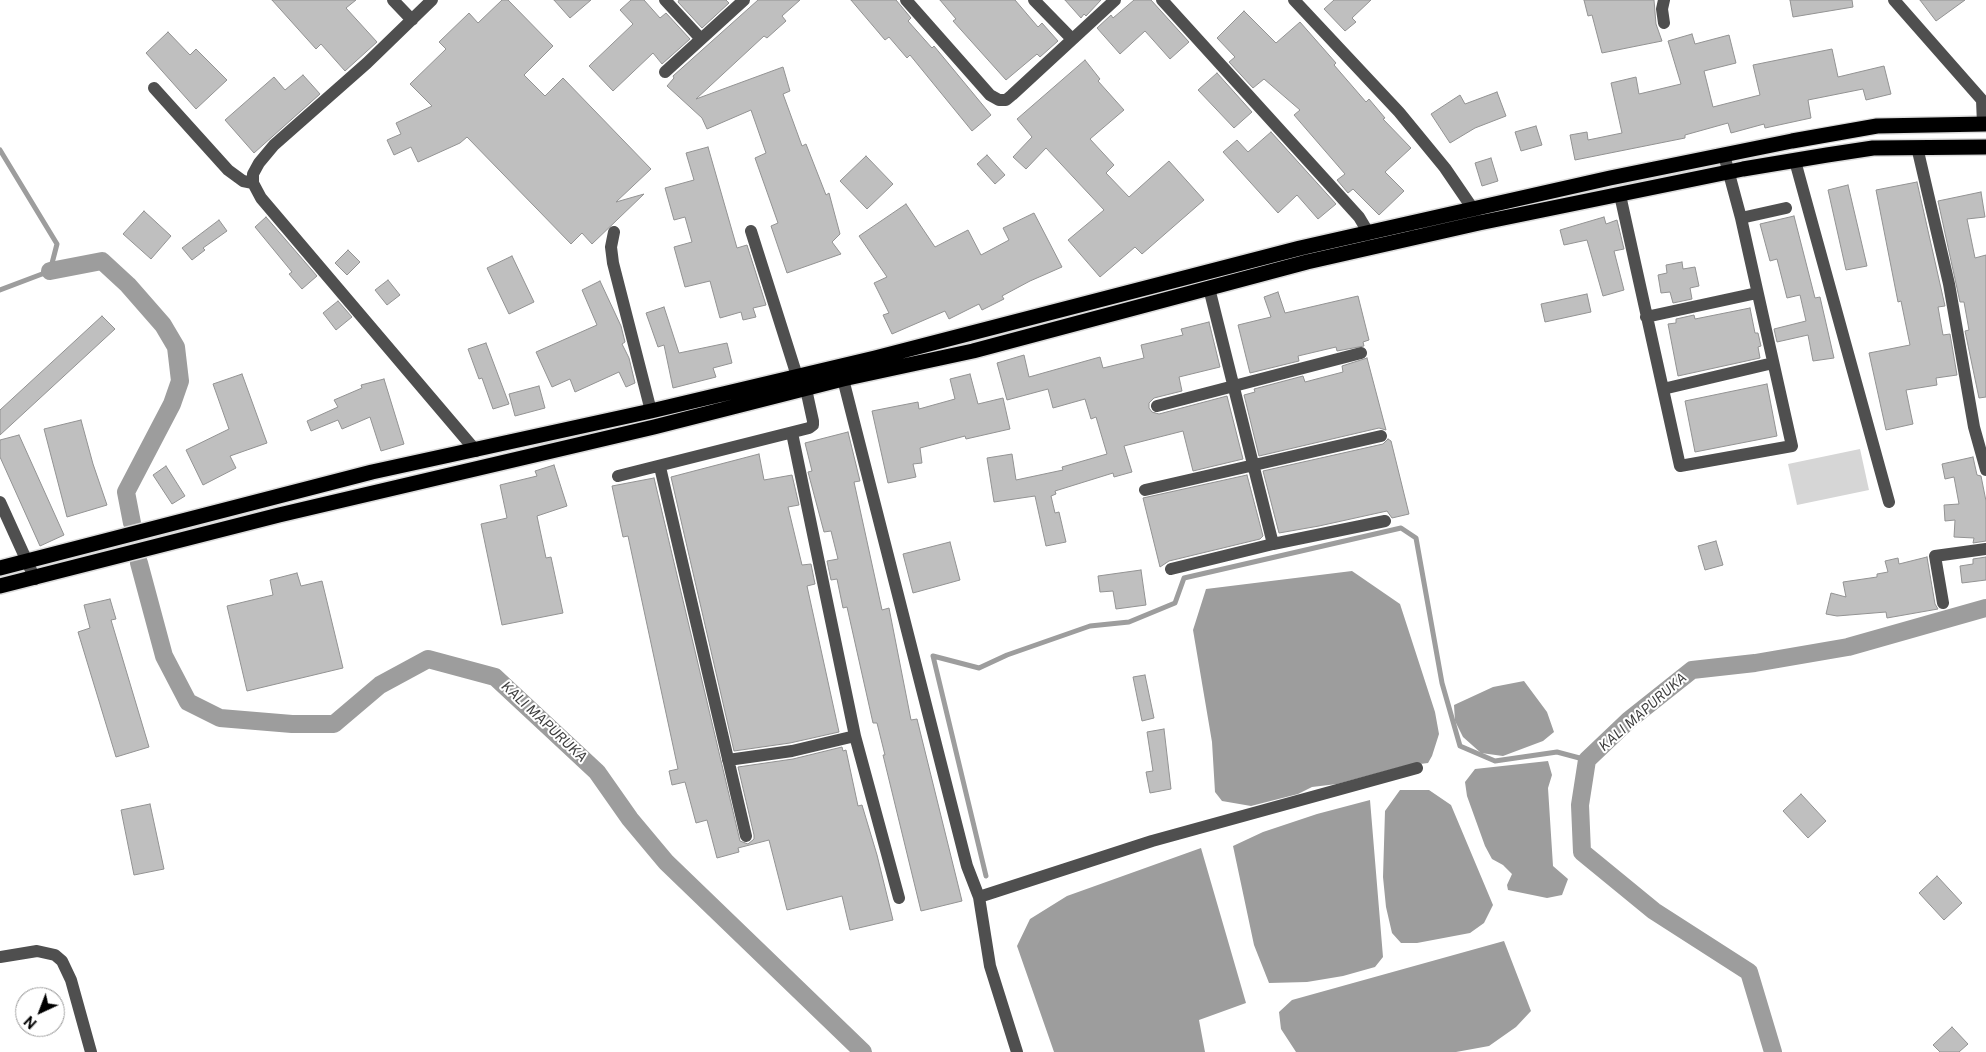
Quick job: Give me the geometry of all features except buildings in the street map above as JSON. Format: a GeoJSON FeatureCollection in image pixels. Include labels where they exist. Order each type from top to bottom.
{"type":"FeatureCollection","features":[{"type":"Feature","properties":{"kind":"highway"},"geometry":{"type":"LineString","coordinates":[[0,568],[372,472],[476,451],[797,376],[1368,232],[1610,178],[1824,134],[1877,126],[1984,124]]}},
{"type":"Feature","properties":{"kind":"highway"},"geometry":{"type":"LineString","coordinates":[[1,584],[34,578],[279,515],[806,390],[843,378],[973,351],[1307,262],[1479,223],[1729,172],[1873,148],[1986,147]]}},
{"type":"Feature","properties":{"kind":"highway"},"geometry":{"type":"LineString","coordinates":[[273,498],[279,515]]}},
{"type":"Feature","properties":{"kind":"street"},"geometry":{"type":"LineString","coordinates":[[393,0],[412,20]]}},
{"type":"Feature","properties":{"kind":"street"},"geometry":{"type":"LineString","coordinates":[[432,0],[274,145],[259,163],[254,174],[253,183],[265,204],[476,451]]}},
{"type":"Feature","properties":{"kind":"street"},"geometry":{"type":"LineString","coordinates":[[665,0],[701,39]]}},
{"type":"Feature","properties":{"kind":"street"},"geometry":{"type":"LineString","coordinates":[[665,72],[744,0]]}},
{"type":"Feature","properties":{"kind":"street"},"geometry":{"type":"LineString","coordinates":[[906,0],[990,95],[1000,100],[1006,100],[1012,95],[1114,0]]}},
{"type":"Feature","properties":{"kind":"street"},"geometry":{"type":"LineString","coordinates":[[1034,0],[1072,39]]}},
{"type":"Feature","properties":{"kind":"street"},"geometry":{"type":"LineString","coordinates":[[1162,0],[1358,217],[1368,232]]}},
{"type":"Feature","properties":{"kind":"street"},"geometry":{"type":"LineString","coordinates":[[1294,0],[1399,112],[1445,168],[1474,209]]}},
{"type":"Feature","properties":{"kind":"street"},"geometry":{"type":"LineString","coordinates":[[1664,0],[1662,9],[1664,23]]}},
{"type":"Feature","properties":{"kind":"street"},"geometry":{"type":"LineString","coordinates":[[1894,0],[1982,100],[1984,124]]}},
{"type":"Feature","properties":{"kind":"street"},"geometry":{"type":"LineString","coordinates":[[154,88],[228,170],[243,181],[253,183]]}},
{"type":"Feature","properties":{"kind":"street"},"geometry":{"type":"LineString","coordinates":[[1917,147],[1949,284],[1974,428],[1986,470]]}},
{"type":"Feature","properties":{"kind":"street"},"geometry":{"type":"LineString","coordinates":[[1620,195],[1680,466],[1792,446],[1741,218],[1724,156]]}},
{"type":"Feature","properties":{"kind":"street"},"geometry":{"type":"LineString","coordinates":[[1795,161],[1889,502]]}},
{"type":"Feature","properties":{"kind":"street"},"geometry":{"type":"LineString","coordinates":[[1741,218],[1786,208]]}},
{"type":"Feature","properties":{"kind":"street"},"geometry":{"type":"LineString","coordinates":[[751,230],[797,376]]}},
{"type":"Feature","properties":{"kind":"street"},"geometry":{"type":"LineString","coordinates":[[614,232],[611,247],[613,263],[651,411]]}},
{"type":"Feature","properties":{"kind":"street"},"geometry":{"type":"LineString","coordinates":[[1209,288],[1273,544]]}},
{"type":"Feature","properties":{"kind":"street"},"geometry":{"type":"LineString","coordinates":[[1646,317],[1757,293]]}},
{"type":"Feature","properties":{"kind":"street"},"geometry":{"type":"LineString","coordinates":[[1157,406],[1234,384],[1360,353]]}},
{"type":"Feature","properties":{"kind":"street"},"geometry":{"type":"LineString","coordinates":[[1662,388],[1774,363]]}},
{"type":"Feature","properties":{"kind":"street"},"geometry":{"type":"LineString","coordinates":[[843,378],[967,866],[979,897],[990,966],[1017,1052]]}},
{"type":"Feature","properties":{"kind":"street"},"geometry":{"type":"LineString","coordinates":[[618,476],[792,434],[813,426],[813,416],[806,390]]}},
{"type":"Feature","properties":{"kind":"street"},"geometry":{"type":"LineString","coordinates":[[792,434],[855,736],[900,898]]}},
{"type":"Feature","properties":{"kind":"street"},"geometry":{"type":"LineString","coordinates":[[1145,490],[1381,436]]}},
{"type":"Feature","properties":{"kind":"street"},"geometry":{"type":"LineString","coordinates":[[660,467],[746,836]]}},
{"type":"Feature","properties":{"kind":"street"},"geometry":{"type":"LineString","coordinates":[[0,502],[34,578]]}},
{"type":"Feature","properties":{"kind":"street"},"geometry":{"type":"LineString","coordinates":[[1172,569],[1273,544],[1385,521]]}},
{"type":"Feature","properties":{"kind":"street"},"geometry":{"type":"LineString","coordinates":[[1943,603],[1935,556],[1986,549]]}},
{"type":"Feature","properties":{"kind":"street"},"geometry":{"type":"LineString","coordinates":[[728,760],[792,751],[855,736]]}},
{"type":"Feature","properties":{"kind":"street"},"geometry":{"type":"LineString","coordinates":[[979,897],[1152,841],[1417,768]]}},
{"type":"Feature","properties":{"kind":"street"},"geometry":{"type":"LineString","coordinates":[[0,957],[38,951],[55,955],[62,961],[71,980],[91,1052]]}},
{"type":"Feature","properties":{"kind":"shaded area"},"geometry":{"type":"Polygon","coordinates":[[[1860,449],[1869,490],[1797,505],[1788,464],[1860,449]]]}},
{"type":"Feature","properties":{"kind":"shaded area"},"geometry":{"type":"Polygon","coordinates":[[[1352,571],[1400,604],[1435,712],[1439,734],[1432,756],[1428,763],[1404,766],[1337,784],[1312,787],[1298,794],[1251,806],[1222,801],[1215,792],[1212,742],[1193,630],[1206,589],[1352,571]]]}},
{"type":"Feature","properties":{"kind":"shaded area"},"geometry":{"type":"Polygon","coordinates":[[[1524,681],[1547,712],[1554,732],[1543,741],[1503,756],[1481,753],[1463,737],[1455,721],[1454,705],[1493,687],[1524,681]]]}},
{"type":"Feature","properties":{"kind":"shaded area"},"geometry":{"type":"Polygon","coordinates":[[[1548,761],[1552,775],[1548,788],[1553,866],[1568,879],[1562,895],[1547,898],[1508,890],[1507,885],[1512,874],[1503,865],[1492,859],[1485,846],[1467,796],[1465,782],[1475,769],[1548,761]]]}},
{"type":"Feature","properties":{"kind":"shaded area"},"geometry":{"type":"Polygon","coordinates":[[[1400,790],[1429,790],[1451,805],[1493,905],[1484,923],[1470,933],[1417,943],[1401,943],[1392,933],[1386,907],[1383,877],[1385,811],[1400,790]]]}},
{"type":"Feature","properties":{"kind":"shaded area"},"geometry":{"type":"Polygon","coordinates":[[[1370,800],[1383,957],[1375,967],[1343,976],[1307,982],[1269,983],[1254,945],[1233,846],[1263,832],[1317,814],[1370,800]]]}},
{"type":"Feature","properties":{"kind":"shaded area"},"geometry":{"type":"Polygon","coordinates":[[[1201,848],[1246,1003],[1199,1020],[1205,1052],[1054,1052],[1017,946],[1030,919],[1067,896],[1201,848]]]}},
{"type":"Feature","properties":{"kind":"shaded area"},"geometry":{"type":"Polygon","coordinates":[[[1504,941],[1531,1011],[1516,1027],[1489,1046],[1456,1052],[1296,1052],[1281,1029],[1279,1012],[1292,1000],[1504,941]]]}},
{"type":"Feature","properties":{"kind":"waterway"},"geometry":{"type":"LineString","coordinates":[[0,150],[57,244],[50,271],[0,290]]}},
{"type":"Feature","properties":{"kind":"waterway","name":"KALI MAPURUKA"},"geometry":{"type":"LineString","coordinates":[[50,271],[102,261],[128,285],[163,325],[176,347],[180,381],[172,404],[126,492],[132,523]]}},
{"type":"Feature","properties":{"kind":"waterway"},"geometry":{"type":"LineString","coordinates":[[986,876],[933,656],[979,668],[1007,655],[1090,626],[1129,622],[1175,603],[1184,578],[1401,528],[1416,538],[1442,683],[1460,746],[1495,761],[1557,752],[1587,760]]}},
{"type":"Feature","properties":{"kind":"waterway","name":"KALI MAPURUKA"},"geometry":{"type":"LineString","coordinates":[[139,563],[164,656],[188,702],[220,718],[292,724],[334,724],[380,685],[428,659],[495,677],[597,772],[630,819],[666,862],[863,1052]]}},
{"type":"Feature","properties":{"kind":"waterway","name":"KALI MAPURUKA"},"geometry":{"type":"LineString","coordinates":[[1773,1052],[1749,972],[1654,911],[1582,852],[1580,805],[1587,760],[1629,720],[1692,670],[1755,663],[1848,647],[1986,608]]}}]}
